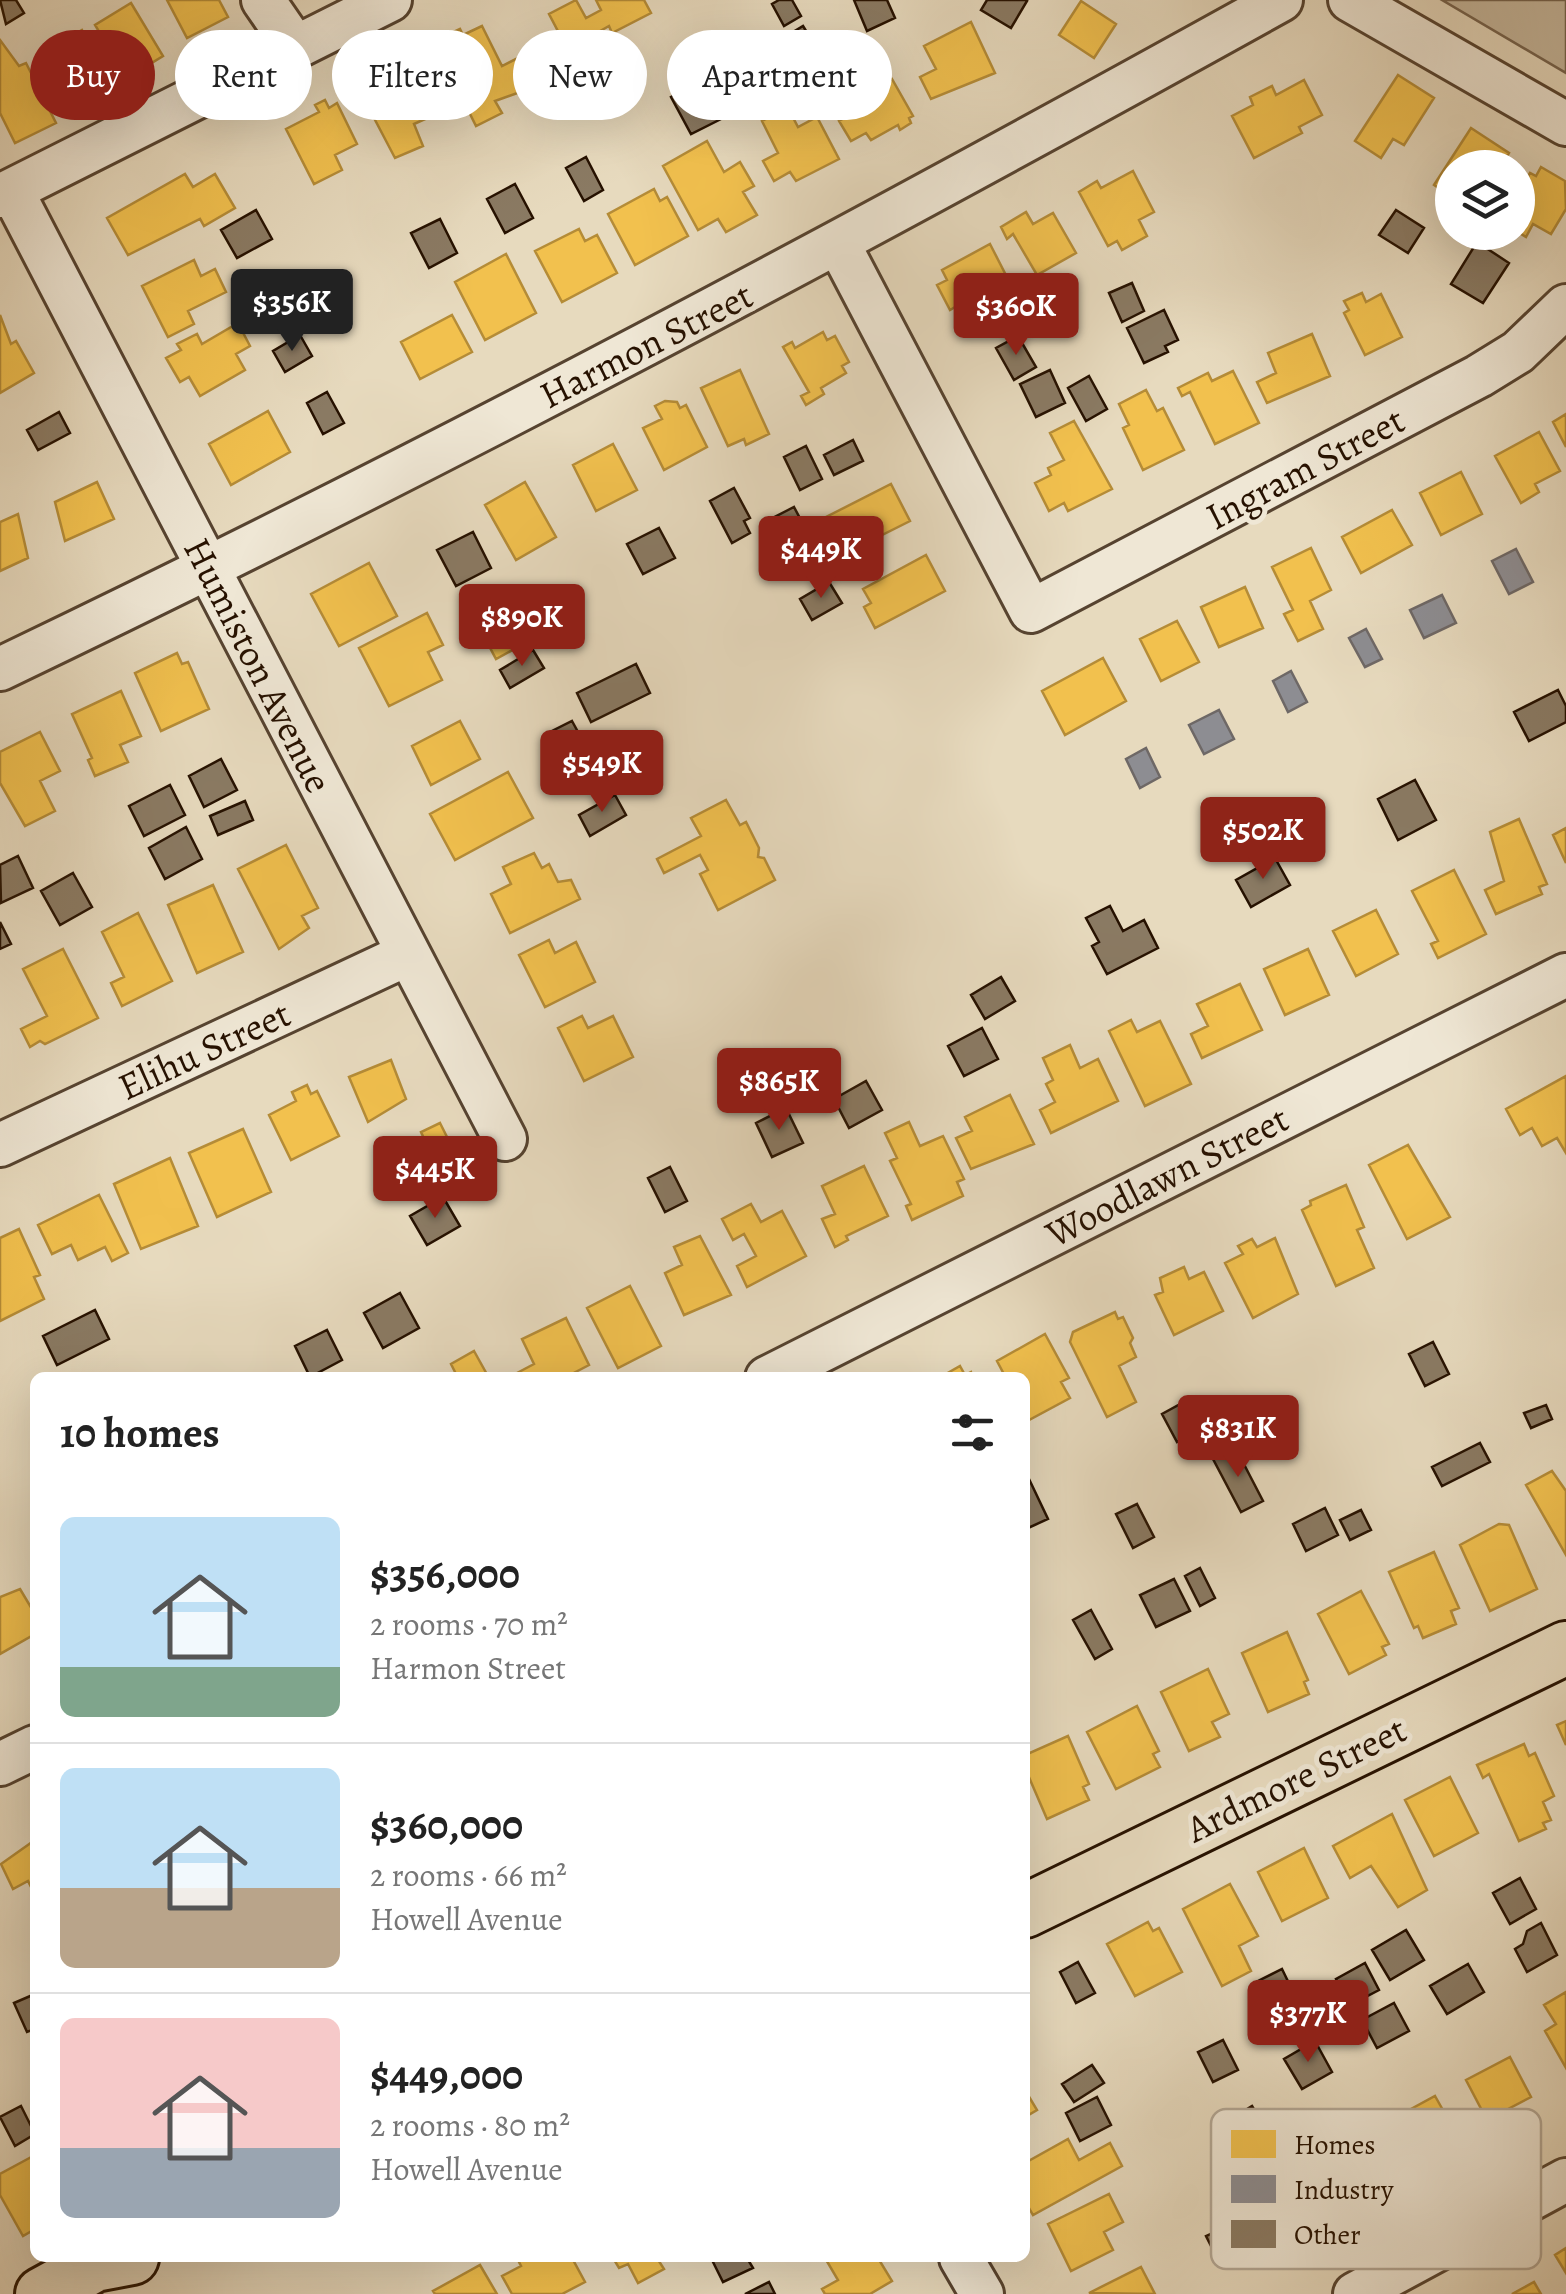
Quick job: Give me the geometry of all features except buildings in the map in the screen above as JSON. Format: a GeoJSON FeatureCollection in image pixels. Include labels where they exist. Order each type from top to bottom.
{"type":"FeatureCollection","features":[{"type":"Feature","properties":{"kind":"main road","name":"Ardmore Street"},"geometry":{"type":"LineString","coordinates":[[1030,1908],[1566,1648]]}},
{"type":"Feature","properties":{"kind":"main road"},"geometry":{"type":"LineString","coordinates":[[42,2294],[96,2265],[111,2262]]}},
{"type":"Feature","properties":{"kind":"street"},"geometry":{"type":"LineString","coordinates":[[263,0],[283,30]]}},
{"type":"Feature","properties":{"kind":"street"},"geometry":{"type":"LineString","coordinates":[[312,37],[390,0]]}},
{"type":"Feature","properties":{"kind":"street","name":"Harmon Street"},"geometry":{"type":"LineString","coordinates":[[0,670],[209,569],[839,245],[1281,0]]}},
{"type":"Feature","properties":{"kind":"street"},"geometry":{"type":"LineString","coordinates":[[1350,0],[1566,124]]}},
{"type":"Feature","properties":{"kind":"street"},"geometry":{"type":"LineString","coordinates":[[6,194],[175,107]]}},
{"type":"Feature","properties":{"kind":"street","name":"Humiston Avenue"},"geometry":{"type":"LineString","coordinates":[[6,194],[209,569],[505,1139]]}},
{"type":"Feature","properties":{"kind":"street","name":"Ingram Street"},"geometry":{"type":"LineString","coordinates":[[839,245],[1032,611],[1479,376],[1518,352],[1566,306]]}},
{"type":"Feature","properties":{"kind":"street","name":"Elihu Street"},"geometry":{"type":"LineString","coordinates":[[0,1145],[408,954]]}},
{"type":"Feature","properties":{"kind":"street","name":"Woodlawn Street"},"geometry":{"type":"LineString","coordinates":[[780,1372],[1566,975]]}},
{"type":"Feature","properties":{"kind":"street"},"geometry":{"type":"LineString","coordinates":[[0,1764],[30,1749]]}},
{"type":"Feature","properties":{"kind":"street"},"geometry":{"type":"LineString","coordinates":[[1541,2194],[1566,2180]]}},
{"type":"Feature","properties":{"kind":"street"},"geometry":{"type":"LineString","coordinates":[[963,2262],[982,2294]]}},
{"type":"Feature","properties":{"kind":"street"},"geometry":{"type":"LineString","coordinates":[[1355,2294],[1401,2269]]}},
{"type":"Feature","properties":{"kind":"shaded area"},"geometry":{"type":"Polygon","coordinates":[[[1442,0],[1566,0],[1566,73],[1442,0]]]}}]}
